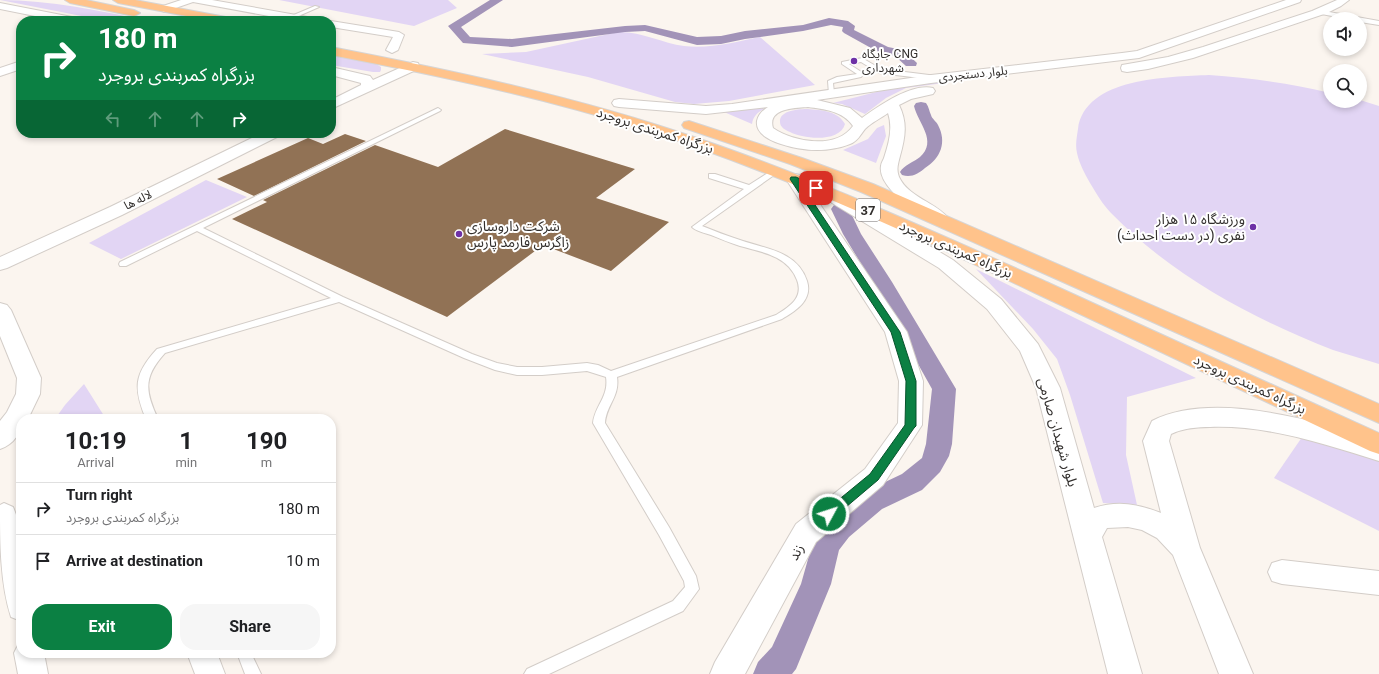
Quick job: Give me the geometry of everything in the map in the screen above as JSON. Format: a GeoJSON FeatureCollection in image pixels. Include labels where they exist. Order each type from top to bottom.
{"type":"FeatureCollection","features":[{"type":"Feature","properties":{"kind":"highway"},"geometry":{"type":"LineString","coordinates":[[62,0],[151,16]]}},
{"type":"Feature","properties":{"kind":"highway"},"geometry":{"type":"LineString","coordinates":[[118,0],[204,16]]}},
{"type":"Feature","properties":{"kind":"highway","name":"بزرگراه کمربندی بروجرد"},"geometry":{"type":"LineString","coordinates":[[336,30],[392,50],[508,75],[619,103],[750,144],[867,188],[942,220],[1379,414]]}},
{"type":"Feature","properties":{"kind":"highway","name":"بزرگراه کمربندی بروجرد"},"geometry":{"type":"LineString","coordinates":[[336,52],[460,76],[596,111],[690,140],[784,175],[928,235],[1379,444]]}},
{"type":"Feature","properties":{"kind":"main road","name":"بلوار دستجردی"},"geometry":{"type":"LineString","coordinates":[[619,103],[706,110],[732,108],[939,78],[1139,54],[1296,0]]}},
{"type":"Feature","properties":{"kind":"main road","name":"بلوار دستجردی"},"geometry":{"type":"LineString","coordinates":[[808,103],[793,104],[776,109],[765,117],[764,124],[768,131],[791,142],[817,145],[838,143],[850,139],[858,133],[860,126],[891,104],[906,96],[922,92],[1090,73],[1169,62],[1194,55],[1318,12],[1344,0]]}},
{"type":"Feature","properties":{"kind":"main road"},"geometry":{"type":"LineString","coordinates":[[0,6],[51,16]]}},
{"type":"Feature","properties":{"kind":"main road"},"geometry":{"type":"LineString","coordinates":[[0,14],[16,17]]}},
{"type":"Feature","properties":{"kind":"main road"},"geometry":{"type":"LineString","coordinates":[[0,60],[16,55]]}},
{"type":"Feature","properties":{"kind":"main road"},"geometry":{"type":"LineString","coordinates":[[336,103],[413,66]]}},
{"type":"Feature","properties":{"kind":"main road"},"geometry":{"type":"LineString","coordinates":[[0,72],[16,67]]}},
{"type":"Feature","properties":{"kind":"main road"},"geometry":{"type":"LineString","coordinates":[[336,72],[360,77],[368,82],[368,88]]}},
{"type":"Feature","properties":{"kind":"main road"},"geometry":{"type":"LineString","coordinates":[[336,83],[344,85],[348,89],[349,97]]}},
{"type":"Feature","properties":{"kind":"main road"},"geometry":{"type":"LineString","coordinates":[[808,103],[829,94]]}},
{"type":"Feature","properties":{"kind":"main road"},"geometry":{"type":"LineString","coordinates":[[808,103],[823,105],[849,113],[857,119],[860,126]]}},
{"type":"Feature","properties":{"kind":"main road"},"geometry":{"type":"LineString","coordinates":[[891,104],[898,116],[899,127],[889,169],[894,182],[907,197],[942,220]]}},
{"type":"Feature","properties":{"kind":"main road","name":"لاله ها"},"geometry":{"type":"LineString","coordinates":[[0,264],[116,211],[264,138]]}},
{"type":"Feature","properties":{"kind":"main road","name":"زند"},"geometry":{"type":"LineString","coordinates":[[727,674],[806,533],[874,477],[910,426],[911,381],[896,332],[784,175]]}},
{"type":"Feature","properties":{"kind":"main road","name":"بلوار شهیدان صارمی"},"geometry":{"type":"LineString","coordinates":[[827,192],[946,264],[994,304],[1030,349],[1048,388],[1125,674]]}},
{"type":"Feature","properties":{"kind":"main road"},"geometry":{"type":"LineString","coordinates":[[0,310],[29,378],[28,394],[18,414]]}},
{"type":"Feature","properties":{"kind":"main road"},"geometry":{"type":"LineString","coordinates":[[1236,674],[1185,548],[1156,441],[1160,428],[1174,422],[1213,417],[1258,421],[1358,444],[1379,451]]}},
{"type":"Feature","properties":{"kind":"main road"},"geometry":{"type":"LineString","coordinates":[[0,439],[16,418]]}},
{"type":"Feature","properties":{"kind":"main road"},"geometry":{"type":"LineString","coordinates":[[1088,537],[1097,519],[1110,514],[1127,514],[1145,518],[1160,525],[1185,548]]}},
{"type":"Feature","properties":{"kind":"street"},"geometry":{"type":"LineString","coordinates":[[164,9],[191,0]]}},
{"type":"Feature","properties":{"kind":"street"},"geometry":{"type":"LineString","coordinates":[[195,0],[287,16]]}},
{"type":"Feature","properties":{"kind":"street"},"geometry":{"type":"LineString","coordinates":[[2,515],[16,584]]}},
{"type":"Feature","properties":{"kind":"street"},"geometry":{"type":"LineString","coordinates":[[1282,572],[1379,584]]}},
{"type":"Feature","properties":{"kind":"street"},"geometry":{"type":"LineString","coordinates":[[30,658],[33,674]]}},
{"type":"Feature","properties":{"kind":"street"},"geometry":{"type":"LineString","coordinates":[[204,658],[210,674]]}},
{"type":"Feature","properties":{"kind":"lane"},"geometry":{"type":"LineString","coordinates":[[287,16],[317,7]]}},
{"type":"Feature","properties":{"kind":"lane"},"geometry":{"type":"LineString","coordinates":[[1318,12],[1323,13]]}},
{"type":"Feature","properties":{"kind":"lane"},"geometry":{"type":"LineString","coordinates":[[1367,21],[1379,23]]}},
{"type":"Feature","properties":{"kind":"lane"},"geometry":{"type":"LineString","coordinates":[[829,94],[830,82],[837,79],[859,76],[861,74],[844,63],[854,61],[862,60],[879,71],[939,78]]}},
{"type":"Feature","properties":{"kind":"lane"},"geometry":{"type":"LineString","coordinates":[[123,264],[438,110]]}},
{"type":"Feature","properties":{"kind":"lane"},"geometry":{"type":"LineString","coordinates":[[197,228],[340,299],[468,356],[495,366],[517,371],[542,371],[587,367],[594,368],[611,375],[779,317],[792,309],[802,300],[804,289],[802,279],[796,268],[788,259],[772,251],[738,242],[696,227],[750,188],[784,175]]}},
{"type":"Feature","properties":{"kind":"lane"},"geometry":{"type":"LineString","coordinates":[[712,176],[750,188]]}},
{"type":"Feature","properties":{"kind":"lane"},"geometry":{"type":"LineString","coordinates":[[150,414],[142,398],[141,386],[153,359],[161,351],[340,299]]}},
{"type":"Feature","properties":{"kind":"lane"},"geometry":{"type":"LineString","coordinates":[[532,674],[678,606],[692,589],[691,580],[664,531],[599,423],[599,416],[612,391],[613,383],[611,375]]}},
{"type":"Feature","properties":{"kind":"lane"},"geometry":{"type":"LineString","coordinates":[[246,658],[252,674]]}},
{"type":"Feature","properties":{"kind":"shaded area"},"geometry":{"type":"Polygon","coordinates":[[[0,0],[19,0],[57,4],[125,16],[82,16],[0,0]]]}},
{"type":"Feature","properties":{"kind":"shaded area"},"geometry":{"type":"Polygon","coordinates":[[[279,0],[448,0],[457,8],[414,26],[279,0]]]}},
{"type":"Feature","properties":{"kind":"shaded area"},"geometry":{"type":"Polygon","coordinates":[[[618,32],[634,33],[684,46],[694,47],[703,47],[760,37],[815,85],[729,101],[694,104],[675,102],[588,77],[482,54],[526,52],[618,32]]]}},
{"type":"Feature","properties":{"kind":"shaded area"},"geometry":{"type":"Polygon","coordinates":[[[336,56],[376,64],[381,67],[380,72],[336,66],[336,56]]]}},
{"type":"Feature","properties":{"kind":"shaded area"},"geometry":{"type":"Polygon","coordinates":[[[1004,75],[906,88],[886,98],[865,114],[842,104],[833,103],[896,87],[1004,75]]]}},
{"type":"Feature","properties":{"kind":"shaded area","name":"ورزشگاه ۱۵ هزار نفری (در دست احداث)"},"geometry":{"type":"Polygon","coordinates":[[[1209,75],[1255,79],[1300,86],[1323,91],[1323,108],[1367,108],[1367,102],[1379,106],[1379,364],[1333,350],[1303,338],[1214,293],[1160,256],[1134,235],[1108,210],[1100,199],[1082,168],[1076,150],[1078,129],[1084,112],[1096,99],[1112,90],[1131,83],[1173,77],[1209,75]]]}},
{"type":"Feature","properties":{"kind":"shaded area"},"geometry":{"type":"Polygon","coordinates":[[[781,103],[759,112],[753,119],[752,124],[724,112],[781,103]]]}},
{"type":"Feature","properties":{"kind":"shaded area"},"geometry":{"type":"Polygon","coordinates":[[[808,109],[829,112],[838,116],[845,124],[842,130],[829,137],[812,138],[796,134],[783,128],[780,122],[783,115],[795,110],[808,109]]]}},
{"type":"Feature","properties":{"kind":"shaded area"},"geometry":{"type":"Polygon","coordinates":[[[884,125],[886,136],[876,163],[843,150],[868,139],[877,128],[884,125]]]}},
{"type":"Feature","properties":{"kind":"shaded area"},"geometry":{"type":"Polygon","coordinates":[[[206,180],[247,197],[121,259],[89,243],[206,180]]]}},
{"type":"Feature","properties":{"kind":"shaded area"},"geometry":{"type":"Polygon","coordinates":[[[976,269],[1196,378],[1127,397],[1126,455],[1137,505],[1103,503],[1070,395],[1057,359],[1033,329],[976,269]]]}},
{"type":"Feature","properties":{"kind":"shaded area"},"geometry":{"type":"Polygon","coordinates":[[[84,384],[103,414],[59,414],[84,384]]]}},
{"type":"Feature","properties":{"kind":"shaded area"},"geometry":{"type":"Polygon","coordinates":[[[1311,424],[1379,456],[1379,531],[1274,478],[1311,424]]]}},
{"type":"Feature","properties":{"kind":"building","name":"شرکت داروسازی زاگرس فارمد پارس"},"geometry":{"type":"Polygon","coordinates":[[[505,129],[635,169],[596,198],[669,222],[611,271],[543,245],[447,317],[232,219],[267,202],[263,200],[375,145],[438,167],[505,129]]]}},
{"type":"Feature","properties":{"kind":"building"},"geometry":{"type":"Polygon","coordinates":[[[345,134],[366,141],[254,196],[217,179],[308,138],[323,144],[345,134]]]}},
{"type":"Feature","properties":{"kind":"waterway"},"geometry":{"type":"LineString","coordinates":[[498,0],[454,26],[467,40],[512,43],[625,29],[645,28],[697,41],[721,40],[745,35],[803,28],[823,24],[829,21],[844,23],[849,26],[848,31],[884,50],[899,53],[911,63]]}},
{"type":"Feature","properties":{"kind":"waterway"},"geometry":{"type":"LineString","coordinates":[[908,172],[921,164],[932,154],[936,141],[935,134],[931,125],[924,117],[921,106]]}},
{"type":"Feature","properties":{"kind":"waterway"},"geometry":{"type":"LineString","coordinates":[[770,674],[784,658],[816,584],[826,545],[839,528],[872,501],[912,482],[931,465],[936,456],[939,444],[944,389],[882,282],[852,234],[840,209]]}},
{"type":"Feature","properties":{"kind":"place","name":"جایگاه CNG شهرداری"},"geometry":{"type":"Point","coordinates":[854,61]}},
{"type":"Feature","properties":{"kind":"place","name":"ورزشگاه ۱۵ هزار نفری (در دست احداث)"},"geometry":{"type":"Point","coordinates":[1253,227]}},
{"type":"Feature","properties":{"kind":"place","name":"شرکت داروسازی زاگرس فارمد پارس"},"geometry":{"type":"Point","coordinates":[459,234]}},
{"type":"Feature","properties":{"kind":"route"},"geometry":{"type":"LineString","coordinates":[[816,188],[794,179],[896,332],[911,381],[910,426],[874,477],[829,514]]}}]}
